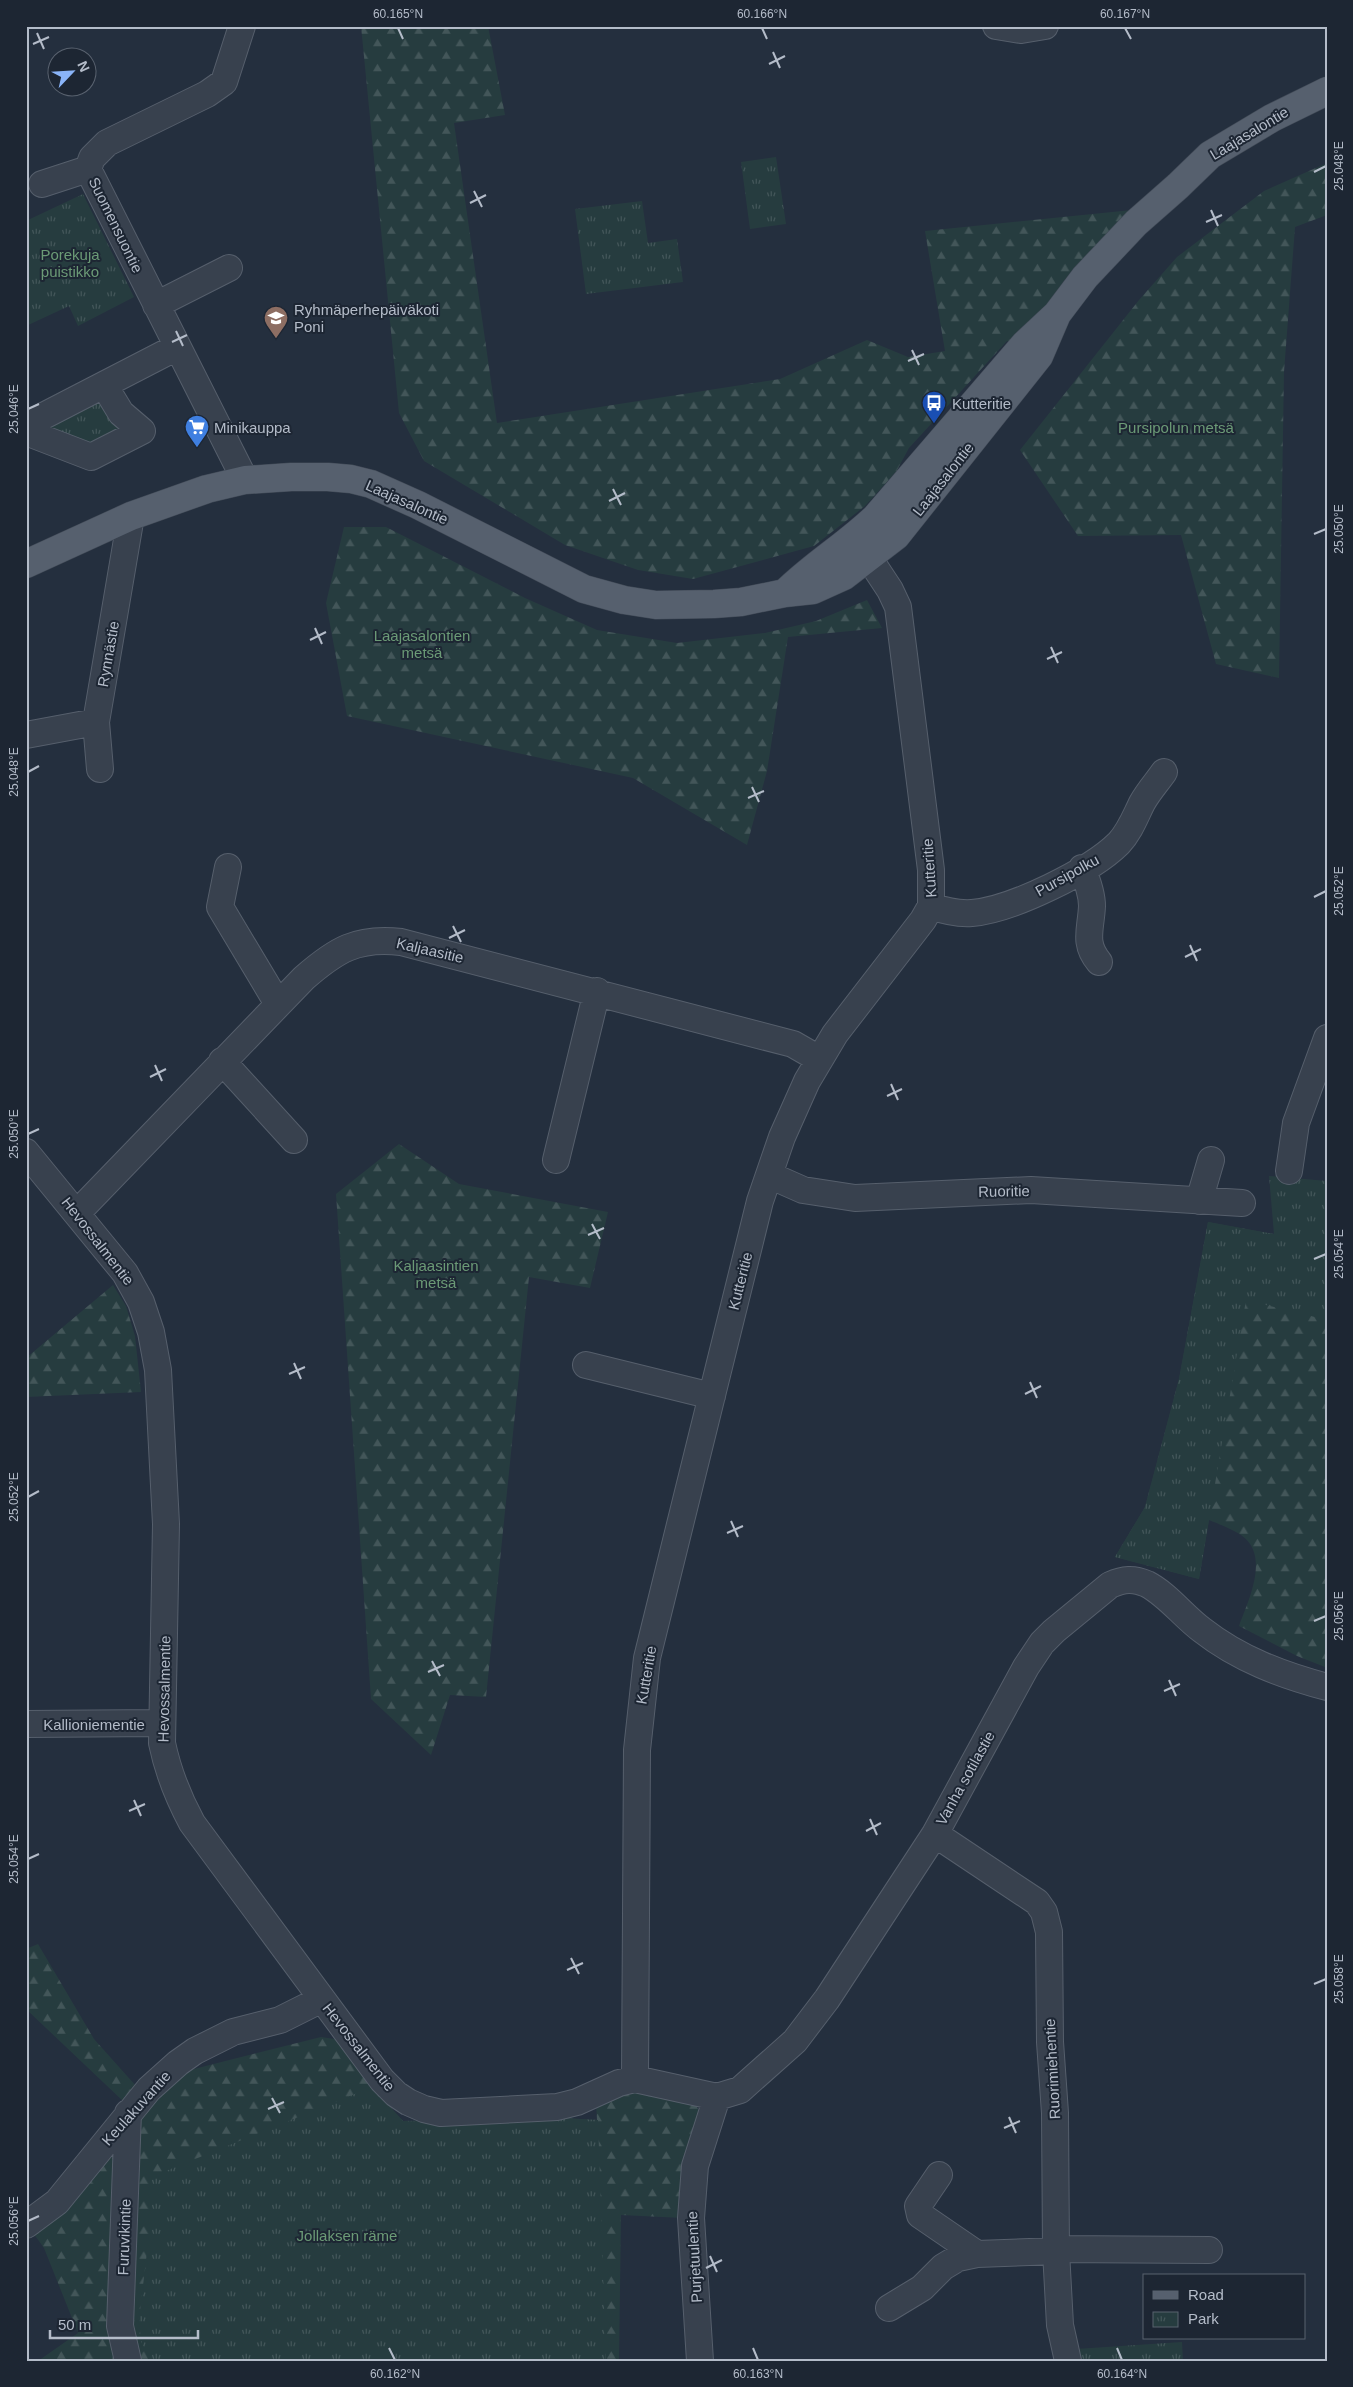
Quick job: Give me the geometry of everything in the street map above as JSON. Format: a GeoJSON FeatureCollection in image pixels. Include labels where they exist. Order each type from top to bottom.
{"type":"FeatureCollection","features":[{"type":"Feature","properties":{"kind":"main road","name":"Laajasalontie"},"geometry":{"type":"LineString","coordinates":[[26,564],[131,516],[207,488],[244,480],[328,477],[351,479],[371,484],[418,505],[584,589],[624,600],[656,605],[714,604],[741,602],[785,592],[808,570],[862,548],[897,493],[1025,344],[1057,314],[1085,277],[1136,222],[1178,186],[1210,155],[1272,118],[1327,91]]}},
{"type":"Feature","properties":{"kind":"main road","name":"Laajasalontie"},"geometry":{"type":"LineString","coordinates":[[1178,186],[1216,168],[1303,120],[1327,110]]}},
{"type":"Feature","properties":{"kind":"street","name":"Suomensuontie"},"geometry":{"type":"LineString","coordinates":[[242,26],[224,82],[207,94],[107,143],[95,154],[88,168],[244,480]]}},
{"type":"Feature","properties":{"kind":"street"},"geometry":{"type":"LineString","coordinates":[[996,26],[1021,30],[1045,26]]}},
{"type":"Feature","properties":{"kind":"street"},"geometry":{"type":"LineString","coordinates":[[42,184],[88,168]]}},
{"type":"Feature","properties":{"kind":"street"},"geometry":{"type":"LineString","coordinates":[[156,305],[229,268]]}},
{"type":"Feature","properties":{"kind":"street"},"geometry":{"type":"LineString","coordinates":[[26,425],[176,347]]}},
{"type":"Feature","properties":{"kind":"street"},"geometry":{"type":"LineString","coordinates":[[26,432],[91,458],[142,430],[121,413],[104,385]]}},
{"type":"Feature","properties":{"kind":"street","name":"Rynnästie"},"geometry":{"type":"LineString","coordinates":[[100,768],[96,722],[131,516]]}},
{"type":"Feature","properties":{"kind":"street","name":"Kutteritie"},"geometry":{"type":"LineString","coordinates":[[636,2079],[636,1750],[647,1658],[760,1200],[796,1105],[819,1059],[845,1020],[923,920],[931,906],[931,870],[900,618],[897,604],[890,590],[862,548]]}},
{"type":"Feature","properties":{"kind":"street"},"geometry":{"type":"LineString","coordinates":[[26,735],[96,722]]}},
{"type":"Feature","properties":{"kind":"street","name":"Pursipolku"},"geometry":{"type":"LineString","coordinates":[[931,906],[956,913],[973,913],[998,908],[1041,892],[1107,853],[1127,832],[1142,803],[1164,772]]}},
{"type":"Feature","properties":{"kind":"street"},"geometry":{"type":"LineString","coordinates":[[228,867],[220,907],[278,1004]]}},
{"type":"Feature","properties":{"kind":"street"},"geometry":{"type":"LineString","coordinates":[[1082,868],[1090,888],[1092,906],[1087,935],[1093,955],[1099,962]]}},
{"type":"Feature","properties":{"kind":"street","name":"Kaljaasitie"},"geometry":{"type":"LineString","coordinates":[[77,1213],[222,1061],[322,962],[352,944],[370,940],[401,942],[597,991],[794,1044],[819,1059]]}},
{"type":"Feature","properties":{"kind":"street"},"geometry":{"type":"LineString","coordinates":[[556,1160],[597,991]]}},
{"type":"Feature","properties":{"kind":"street"},"geometry":{"type":"LineString","coordinates":[[1289,1171],[1296,1123],[1327,1038]]}},
{"type":"Feature","properties":{"kind":"street"},"geometry":{"type":"LineString","coordinates":[[222,1061],[294,1140]]}},
{"type":"Feature","properties":{"kind":"street","name":"Hevossalmentie"},"geometry":{"type":"LineString","coordinates":[[26,1152],[77,1213],[135,1288],[146,1315],[156,1351],[166,1524],[162,1743],[167,1769],[192,1823],[390,2088],[408,2102],[424,2109],[441,2113],[472,2113],[557,2107],[577,2102],[619,2083],[636,2079]]}},
{"type":"Feature","properties":{"kind":"street"},"geometry":{"type":"LineString","coordinates":[[1199,1201],[1211,1160]]}},
{"type":"Feature","properties":{"kind":"street","name":"Ruoritie"},"geometry":{"type":"LineString","coordinates":[[770,1175],[803,1190],[855,1198],[1031,1190],[1242,1203]]}},
{"type":"Feature","properties":{"kind":"street"},"geometry":{"type":"LineString","coordinates":[[586,1365],[712,1396]]}},
{"type":"Feature","properties":{"kind":"street","name":"Vanha sotilastie"},"geometry":{"type":"LineString","coordinates":[[718,2097],[740,2090],[795,2041],[807,2027],[934,1834],[1026,1667],[1042,1643],[1097,1594],[1124,1579],[1135,1580],[1160,1591],[1189,1620],[1212,1638],[1255,1662],[1290,1676],[1327,1687]]}},
{"type":"Feature","properties":{"kind":"street","name":"Kallioniementie"},"geometry":{"type":"LineString","coordinates":[[26,1724],[161,1723]]}},
{"type":"Feature","properties":{"kind":"street","name":"Ruorimiehentie"},"geometry":{"type":"LineString","coordinates":[[934,1834],[1037,1902],[1047,1921],[1049,1932],[1050,2042],[1055,2113],[1056,2250],[1060,2325],[1068,2361]]}},
{"type":"Feature","properties":{"kind":"street","name":"Keulakuvantie"},"geometry":{"type":"LineString","coordinates":[[26,2225],[57,2202],[128,2113],[164,2074],[195,2051],[233,2032],[289,2016],[322,1999]]}},
{"type":"Feature","properties":{"kind":"street"},"geometry":{"type":"LineString","coordinates":[[636,2079],[718,2097]]}},
{"type":"Feature","properties":{"kind":"street","name":"Purjetuulentie"},"geometry":{"type":"LineString","coordinates":[[700,2361],[691,2218],[696,2166],[718,2097]]}},
{"type":"Feature","properties":{"kind":"street","name":"Furuvikintie"},"geometry":{"type":"LineString","coordinates":[[128,2113],[120,2326],[128,2361]]}},
{"type":"Feature","properties":{"kind":"street"},"geometry":{"type":"LineString","coordinates":[[939,2175],[918,2206],[920,2215],[977,2254]]}},
{"type":"Feature","properties":{"kind":"street"},"geometry":{"type":"LineString","coordinates":[[889,2308],[922,2288],[948,2263],[977,2254],[1056,2250],[1209,2250]]}},
{"type":"Feature","properties":{"kind":"green space"},"geometry":{"type":"Polygon","coordinates":[[[361,26],[488,26],[505,115],[454,123],[497,423],[780,379],[867,340],[908,357],[945,351],[925,231],[1132,210],[1015,344],[1007,341],[909,448],[896,472],[865,506],[814,546],[693,579],[638,570],[565,545],[424,461],[399,413],[361,26]]]}},
{"type":"Feature","properties":{"kind":"green space"},"geometry":{"type":"Polygon","coordinates":[[[776,157],[786,224],[750,229],[741,162],[776,157]]]}},
{"type":"Feature","properties":{"kind":"green space","name":"Pursipolun metsä"},"geometry":{"type":"Polygon","coordinates":[[[1327,163],[1327,215],[1295,227],[1284,372],[1279,678],[1216,664],[1181,535],[1078,536],[1020,450],[1139,300],[1177,257],[1264,191],[1327,163]]]}},
{"type":"Feature","properties":{"kind":"green space","name":"Porekuja puistikko"},"geometry":{"type":"Polygon","coordinates":[[[83,194],[134,297],[78,326],[69,306],[26,326],[26,225],[28,220],[83,194]]]}},
{"type":"Feature","properties":{"kind":"green space"},"geometry":{"type":"Polygon","coordinates":[[[642,201],[648,243],[677,239],[683,282],[586,294],[575,209],[642,201]]]}},
{"type":"Feature","properties":{"kind":"green space"},"geometry":{"type":"Polygon","coordinates":[[[102,396],[119,431],[97,444],[47,431],[44,424],[102,396]]]}},
{"type":"Feature","properties":{"kind":"green space","name":"Laajasalontien metsä"},"geometry":{"type":"Polygon","coordinates":[[[344,527],[386,527],[525,598],[597,630],[677,643],[765,633],[816,621],[867,600],[882,628],[788,637],[767,771],[747,845],[633,778],[347,716],[326,603],[344,527]]]}},
{"type":"Feature","properties":{"kind":"green space","name":"Kaljaasintien metsä"},"geometry":{"type":"Polygon","coordinates":[[[399,1144],[459,1184],[608,1212],[590,1288],[529,1277],[486,1697],[450,1695],[431,1755],[371,1699],[336,1194],[399,1144]]]}},
{"type":"Feature","properties":{"kind":"green space"},"geometry":{"type":"Polygon","coordinates":[[[1269,1176],[1327,1181],[1327,1320],[1246,1300],[1199,1579],[1115,1557],[1145,1507],[1179,1379],[1208,1222],[1274,1234],[1269,1176]]]}},
{"type":"Feature","properties":{"kind":"green space"},"geometry":{"type":"Polygon","coordinates":[[[1327,1181],[1327,1667],[1325,1667],[1297,1656],[1239,1626],[1255,1579],[1256,1566],[1255,1554],[1250,1544],[1234,1531],[1209,1520],[1199,1579],[1115,1557],[1145,1507],[1179,1379],[1208,1222],[1274,1234],[1327,1181]]]}},
{"type":"Feature","properties":{"kind":"green space"},"geometry":{"type":"Polygon","coordinates":[[[113,1285],[126,1306],[135,1336],[141,1392],[26,1397],[26,1358],[113,1285]]]}},
{"type":"Feature","properties":{"kind":"green space"},"geometry":{"type":"Polygon","coordinates":[[[38,1944],[94,2039],[136,2086],[124,2102],[26,2009],[26,1949],[38,1944]]]}},
{"type":"Feature","properties":{"kind":"green space","name":"Jollaksen räme"},"geometry":{"type":"Polygon","coordinates":[[[321,2037],[341,2040],[372,2087],[403,2121],[562,2118],[597,2120],[596,2102],[633,2090],[694,2102],[700,2112],[683,2218],[621,2215],[619,2361],[38,2361],[78,2333],[44,2248],[31,2230],[101,2160],[182,2072],[321,2037]]]}},
{"type":"Feature","properties":{"kind":"green space","name":"Jollaksen räme"},"geometry":{"type":"Polygon","coordinates":[[[372,2087],[403,2121],[562,2118],[598,2120],[606,2361],[149,2361],[141,2341],[139,2320],[152,2209],[151,2177],[372,2087]]]}},
{"type":"Feature","properties":{"kind":"green space"},"geometry":{"type":"Polygon","coordinates":[[[1182,2342],[1183,2361],[1079,2361],[1076,2349],[1182,2342]]]}},
{"type":"Feature","properties":{"kind":"place","name":"Ryhmäperhepäiväkoti Poni"},"geometry":{"type":"Point","coordinates":[276,339]}},
{"type":"Feature","properties":{"kind":"place","name":"Kutteritie"},"geometry":{"type":"Point","coordinates":[934,424]}},
{"type":"Feature","properties":{"kind":"place","name":"Minikauppa"},"geometry":{"type":"Point","coordinates":[197,448]}}]}
